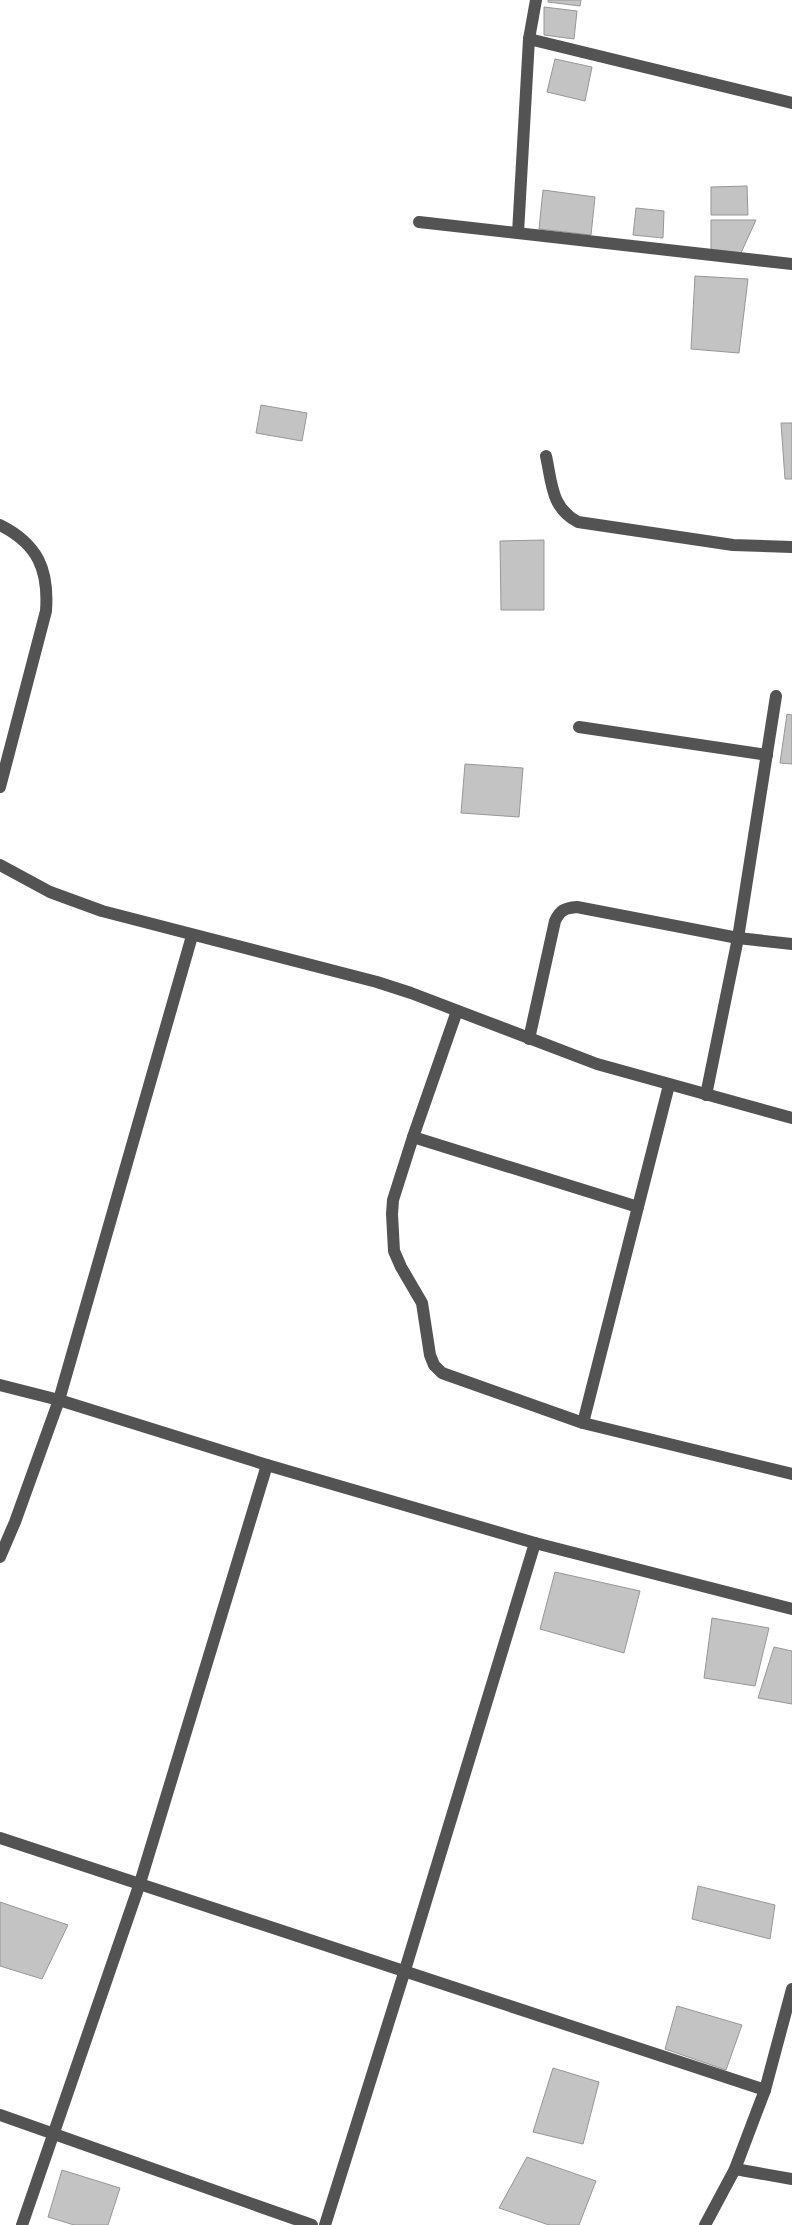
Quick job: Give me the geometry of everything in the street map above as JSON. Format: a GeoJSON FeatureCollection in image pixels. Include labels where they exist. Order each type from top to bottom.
{"type":"FeatureCollection","features":[{"type":"Feature","properties":{"kind":"street"},"geometry":{"type":"LineString","coordinates":[[518,233],[529,39],[536,0]]}},
{"type":"Feature","properties":{"kind":"street"},"geometry":{"type":"LineString","coordinates":[[529,39],[792,102]]}},
{"type":"Feature","properties":{"kind":"street"},"geometry":{"type":"LineString","coordinates":[[419,222],[792,264]]}},
{"type":"Feature","properties":{"kind":"street"},"geometry":{"type":"LineString","coordinates":[[546,456],[554,493],[559,506],[566,516],[578,522],[733,545],[792,547]]}},
{"type":"Feature","properties":{"kind":"street"},"geometry":{"type":"LineString","coordinates":[[0,525],[22,539],[34,550],[43,568],[47,590],[46,611],[0,787]]}},
{"type":"Feature","properties":{"kind":"street"},"geometry":{"type":"LineString","coordinates":[[706,1095],[738,938],[776,696]]}},
{"type":"Feature","properties":{"kind":"street"},"geometry":{"type":"LineString","coordinates":[[579,727],[766,756]]}},
{"type":"Feature","properties":{"kind":"street"},"geometry":{"type":"LineString","coordinates":[[0,865],[50,892],[76,903],[192,936],[377,982],[597,1064],[792,1118]]}},
{"type":"Feature","properties":{"kind":"street"},"geometry":{"type":"LineString","coordinates":[[529,1039],[555,921],[560,912],[567,908],[577,907],[738,938],[792,944]]}},
{"type":"Feature","properties":{"kind":"street"},"geometry":{"type":"LineString","coordinates":[[0,1557],[15,1522],[59,1400],[192,936]]}},
{"type":"Feature","properties":{"kind":"street"},"geometry":{"type":"LineString","coordinates":[[457,1011],[393,1200],[392,1232],[394,1251],[422,1303],[430,1355],[434,1365],[442,1373],[452,1377],[583,1423],[792,1474]]}},
{"type":"Feature","properties":{"kind":"street"},"geometry":{"type":"LineString","coordinates":[[583,1423],[669,1085]]}},
{"type":"Feature","properties":{"kind":"street"},"geometry":{"type":"LineString","coordinates":[[413,1137],[638,1207]]}},
{"type":"Feature","properties":{"kind":"street"},"geometry":{"type":"LineString","coordinates":[[0,1386],[59,1400],[535,1543],[792,1610]]}},
{"type":"Feature","properties":{"kind":"street"},"geometry":{"type":"LineString","coordinates":[[22,2225],[140,1883],[267,1464]]}},
{"type":"Feature","properties":{"kind":"street"},"geometry":{"type":"LineString","coordinates":[[325,2225],[535,1543]]}},
{"type":"Feature","properties":{"kind":"street"},"geometry":{"type":"LineString","coordinates":[[0,1838],[765,2090]]}},
{"type":"Feature","properties":{"kind":"street"},"geometry":{"type":"LineString","coordinates":[[705,2225],[735,2169],[765,2090],[792,1988]]}},
{"type":"Feature","properties":{"kind":"street"},"geometry":{"type":"LineString","coordinates":[[0,2115],[312,2225]]}},
{"type":"Feature","properties":{"kind":"street"},"geometry":{"type":"LineString","coordinates":[[735,2169],[792,2179]]}},
{"type":"Feature","properties":{"kind":"building"},"geometry":{"type":"Polygon","coordinates":[[[548,0],[581,0],[580,6],[548,2],[548,0]]]}},
{"type":"Feature","properties":{"kind":"building"},"geometry":{"type":"Polygon","coordinates":[[[544,7],[577,11],[574,39],[544,35],[544,7]]]}},
{"type":"Feature","properties":{"kind":"building"},"geometry":{"type":"Polygon","coordinates":[[[555,59],[592,67],[585,101],[547,92],[555,59]]]}},
{"type":"Feature","properties":{"kind":"building"},"geometry":{"type":"Polygon","coordinates":[[[747,186],[748,215],[711,215],[711,187],[747,186]]]}},
{"type":"Feature","properties":{"kind":"building"},"geometry":{"type":"Polygon","coordinates":[[[543,190],[595,197],[591,235],[539,229],[543,190]]]}},
{"type":"Feature","properties":{"kind":"building"},"geometry":{"type":"Polygon","coordinates":[[[636,208],[664,211],[663,238],[633,235],[636,208]]]}},
{"type":"Feature","properties":{"kind":"building"},"geometry":{"type":"Polygon","coordinates":[[[711,220],[756,220],[741,253],[711,252],[711,220]]]}},
{"type":"Feature","properties":{"kind":"building"},"geometry":{"type":"Polygon","coordinates":[[[695,276],[748,279],[739,353],[691,349],[695,276]]]}},
{"type":"Feature","properties":{"kind":"building"},"geometry":{"type":"Polygon","coordinates":[[[261,405],[307,413],[302,441],[256,433],[261,405]]]}},
{"type":"Feature","properties":{"kind":"building"},"geometry":{"type":"Polygon","coordinates":[[[781,423],[792,423],[792,479],[785,479],[781,423]]]}},
{"type":"Feature","properties":{"kind":"building"},"geometry":{"type":"Polygon","coordinates":[[[544,540],[544,610],[501,610],[500,541],[544,540]]]}},
{"type":"Feature","properties":{"kind":"building"},"geometry":{"type":"Polygon","coordinates":[[[787,714],[792,715],[792,764],[780,763],[787,714]]]}},
{"type":"Feature","properties":{"kind":"building"},"geometry":{"type":"Polygon","coordinates":[[[465,764],[523,768],[519,817],[461,813],[465,764]]]}},
{"type":"Feature","properties":{"kind":"building"},"geometry":{"type":"Polygon","coordinates":[[[555,1572],[640,1591],[624,1653],[540,1629],[555,1572]]]}},
{"type":"Feature","properties":{"kind":"building"},"geometry":{"type":"Polygon","coordinates":[[[712,1618],[769,1628],[755,1686],[704,1678],[712,1618]]]}},
{"type":"Feature","properties":{"kind":"building"},"geometry":{"type":"Polygon","coordinates":[[[774,1647],[792,1651],[792,1704],[758,1698],[774,1647]]]}},
{"type":"Feature","properties":{"kind":"building"},"geometry":{"type":"Polygon","coordinates":[[[698,1886],[775,1905],[770,1939],[692,1919],[698,1886]]]}},
{"type":"Feature","properties":{"kind":"building"},"geometry":{"type":"Polygon","coordinates":[[[0,1902],[68,1925],[42,1979],[0,1966],[0,1902]]]}},
{"type":"Feature","properties":{"kind":"building"},"geometry":{"type":"Polygon","coordinates":[[[677,2006],[742,2025],[726,2070],[665,2049],[677,2006]]]}},
{"type":"Feature","properties":{"kind":"building"},"geometry":{"type":"Polygon","coordinates":[[[553,2068],[599,2082],[583,2144],[533,2132],[553,2068]]]}},
{"type":"Feature","properties":{"kind":"building"},"geometry":{"type":"Polygon","coordinates":[[[527,2157],[596,2181],[579,2225],[549,2225],[499,2208],[527,2157]]]}},
{"type":"Feature","properties":{"kind":"building"},"geometry":{"type":"Polygon","coordinates":[[[62,2170],[120,2188],[108,2225],[74,2225],[48,2217],[62,2170]]]}}]}
